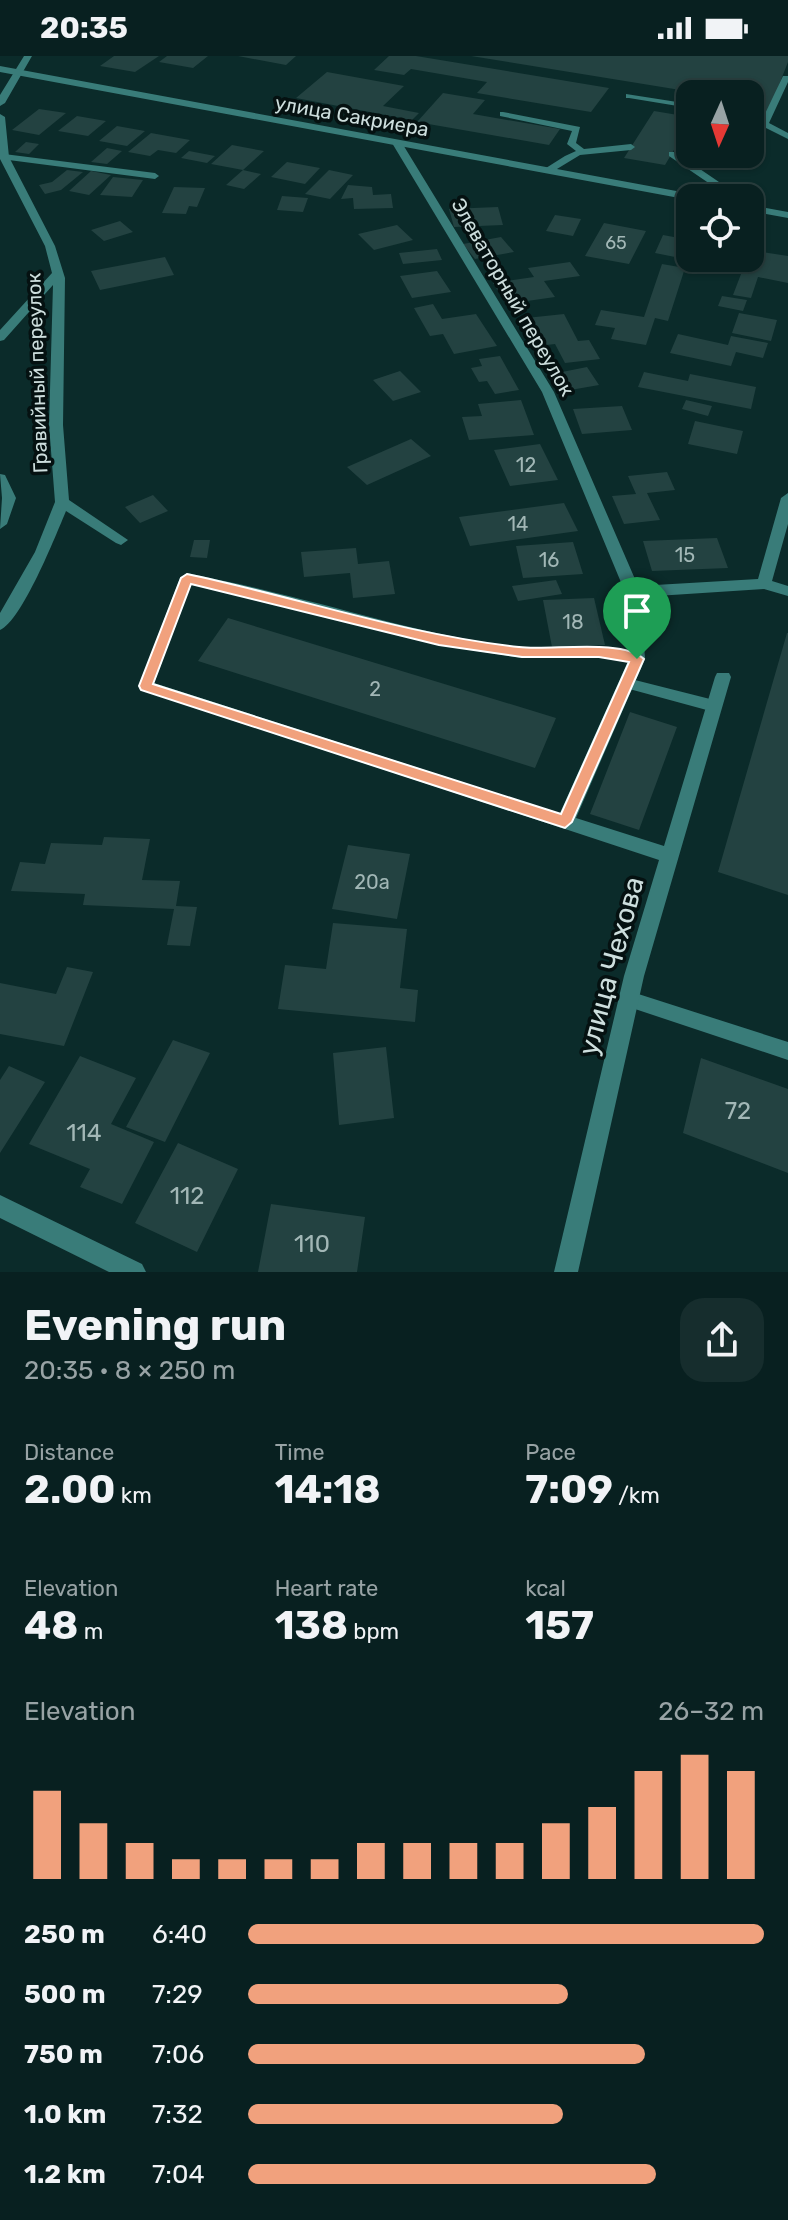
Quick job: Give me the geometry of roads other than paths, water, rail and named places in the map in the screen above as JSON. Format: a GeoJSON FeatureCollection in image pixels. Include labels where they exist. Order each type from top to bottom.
{"type":"FeatureCollection","features":[{"type":"Feature","properties":{"kind":"street"},"geometry":{"type":"LineString","coordinates":[[0,103],[28,56]]}},
{"type":"Feature","properties":{"kind":"street","name":"улица Сакриера"},"geometry":{"type":"LineString","coordinates":[[0,69],[676,194]]}},
{"type":"Feature","properties":{"kind":"street","name":"Гравийный переулок"},"geometry":{"type":"LineString","coordinates":[[0,117],[2,156],[50,246],[57,274],[56,425],[62,502],[42,552],[11,610],[0,624]]}},
{"type":"Feature","properties":{"kind":"street","name":"Элеваторный переулок"},"geometry":{"type":"LineString","coordinates":[[397,143],[548,392],[633,592],[637,659]]}},
{"type":"Feature","properties":{"kind":"street"},"geometry":{"type":"LineString","coordinates":[[764,211],[788,215]]}},
{"type":"Feature","properties":{"kind":"street"},"geometry":{"type":"LineString","coordinates":[[0,337],[57,274]]}},
{"type":"Feature","properties":{"kind":"street"},"geometry":{"type":"LineString","coordinates":[[0,478],[9,498],[0,524]]}},
{"type":"Feature","properties":{"kind":"street"},"geometry":{"type":"LineString","coordinates":[[764,584],[788,498]]}},
{"type":"Feature","properties":{"kind":"street"},"geometry":{"type":"LineString","coordinates":[[62,502],[121,540]]}},
{"type":"Feature","properties":{"kind":"street"},"geometry":{"type":"LineString","coordinates":[[633,592],[764,584],[788,591]]}},
{"type":"Feature","properties":{"kind":"street"},"geometry":{"type":"LineString","coordinates":[[637,659],[565,822],[670,856]]}},
{"type":"Feature","properties":{"kind":"street","name":"улица Чехова"},"geometry":{"type":"LineString","coordinates":[[566,1272],[629,999],[723,677]]}},
{"type":"Feature","properties":{"kind":"street"},"geometry":{"type":"LineString","coordinates":[[0,1206],[134,1272]]}},
{"type":"Feature","properties":{"kind":"lane"},"geometry":{"type":"LineString","coordinates":[[786,78],[764,125],[788,136]]}},
{"type":"Feature","properties":{"kind":"lane"},"geometry":{"type":"LineString","coordinates":[[629,96],[676,104]]}},
{"type":"Feature","properties":{"kind":"lane"},"geometry":{"type":"LineString","coordinates":[[503,114],[577,129],[571,144],[581,151]]}},
{"type":"Feature","properties":{"kind":"lane"},"geometry":{"type":"LineString","coordinates":[[549,170],[564,157],[581,151],[631,147]]}},
{"type":"Feature","properties":{"kind":"lane"},"geometry":{"type":"LineString","coordinates":[[672,154],[716,184]]}},
{"type":"Feature","properties":{"kind":"lane"},"geometry":{"type":"LineString","coordinates":[[2,156],[155,176]]}},
{"type":"Feature","properties":{"kind":"lane"},"geometry":{"type":"LineString","coordinates":[[565,822],[146,686],[187,578],[275,597],[439,640],[522,653],[599,652],[637,659]]}},
{"type":"Feature","properties":{"kind":"lane"},"geometry":{"type":"LineString","coordinates":[[627,683],[714,706]]}},
{"type":"Feature","properties":{"kind":"lane"},"geometry":{"type":"LineString","coordinates":[[629,999],[788,1051]]}}]}
